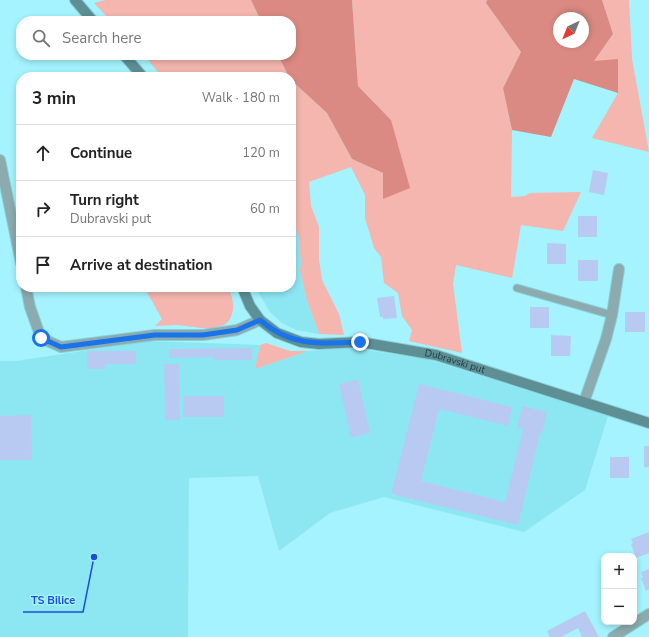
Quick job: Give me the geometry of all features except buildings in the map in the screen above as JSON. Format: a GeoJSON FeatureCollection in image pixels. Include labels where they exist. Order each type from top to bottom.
{"type":"FeatureCollection","features":[{"type":"Feature","properties":{"kind":"main road"},"geometry":{"type":"LineString","coordinates":[[75,0],[89,16]]}},
{"type":"Feature","properties":{"kind":"main road"},"geometry":{"type":"LineString","coordinates":[[128,60],[139,72]]}},
{"type":"Feature","properties":{"kind":"main road"},"geometry":{"type":"LineString","coordinates":[[244,292],[250,306],[260,320]]}},
{"type":"Feature","properties":{"kind":"main road","name":"Dubravski put"},"geometry":{"type":"LineString","coordinates":[[260,320],[278,333],[301,342],[319,344],[360,342],[436,355],[649,423]]}},
{"type":"Feature","properties":{"kind":"street"},"geometry":{"type":"LineString","coordinates":[[0,160],[16,238]]}},
{"type":"Feature","properties":{"kind":"street"},"geometry":{"type":"LineString","coordinates":[[584,402],[606,339],[612,315],[619,269]]}},
{"type":"Feature","properties":{"kind":"street"},"geometry":{"type":"LineString","coordinates":[[27,292],[30,307],[41,338],[61,347],[155,335],[203,335],[237,330],[260,320]]}},
{"type":"Feature","properties":{"kind":"street"},"geometry":{"type":"LineString","coordinates":[[613,637],[649,614]]}},
{"type":"Feature","properties":{"kind":"lane"},"geometry":{"type":"LineString","coordinates":[[517,288],[612,315]]}},
{"type":"Feature","properties":{"kind":"shaded area"},"geometry":{"type":"Polygon","coordinates":[[[105,0],[251,0],[259,16],[106,16],[94,3],[105,0]]]}},
{"type":"Feature","properties":{"kind":"shaded area"},"geometry":{"type":"Polygon","coordinates":[[[251,0],[352,0],[358,86],[391,120],[410,188],[383,199],[383,173],[352,159],[327,113],[296,85],[296,72],[286,72],[280,60],[296,60],[296,16],[259,16],[251,0]]]}},
{"type":"Feature","properties":{"kind":"shaded area"},"geometry":{"type":"Polygon","coordinates":[[[352,0],[487,0],[486,3],[521,52],[503,88],[512,130],[511,197],[525,196],[530,193],[581,192],[563,231],[521,225],[512,278],[456,265],[453,284],[462,353],[409,341],[412,330],[402,316],[398,293],[384,283],[381,257],[374,248],[365,218],[365,195],[351,167],[309,182],[311,206],[319,227],[319,260],[322,280],[339,314],[344,335],[319,334],[307,301],[300,271],[301,264],[299,238],[296,230],[296,85],[327,113],[352,159],[383,173],[383,199],[391,120],[358,86],[352,0]]]}},
{"type":"Feature","properties":{"kind":"shaded area"},"geometry":{"type":"Polygon","coordinates":[[[487,0],[602,0],[613,34],[594,61],[618,59],[618,93],[574,79],[551,137],[512,130],[503,88],[521,52],[486,3],[487,0]]]}},
{"type":"Feature","properties":{"kind":"shaded area"},"geometry":{"type":"Polygon","coordinates":[[[602,0],[629,0],[632,59],[649,152],[592,138],[618,93],[594,61],[613,34],[602,0]]]}},
{"type":"Feature","properties":{"kind":"shaded area"},"geometry":{"type":"Polygon","coordinates":[[[148,60],[280,60],[286,72],[158,72],[148,60]]]}},
{"type":"Feature","properties":{"kind":"shaded area"},"geometry":{"type":"Polygon","coordinates":[[[296,230],[299,238],[301,264],[300,271],[307,301],[319,334],[296,330],[282,323],[270,312],[258,292],[296,292],[296,230]]]}},
{"type":"Feature","properties":{"kind":"shaded area"},"geometry":{"type":"Polygon","coordinates":[[[147,292],[230,292],[233,300],[232,314],[229,321],[216,327],[200,328],[177,325],[155,326],[162,319],[147,292]]]}},
{"type":"Feature","properties":{"kind":"shaded area"},"geometry":{"type":"Polygon","coordinates":[[[148,341],[260,345],[255,369],[308,351],[351,348],[427,359],[608,416],[585,490],[524,532],[384,497],[330,513],[279,551],[258,476],[189,478],[188,637],[0,637],[0,361],[16,361],[148,341]]]}},
{"type":"Feature","properties":{"kind":"shaded area"},"geometry":{"type":"Polygon","coordinates":[[[266,343],[290,351],[308,351],[255,369],[260,345],[266,343]]]}},
{"type":"Feature","properties":{"kind":"place","name":"TS Bilice"},"geometry":{"type":"Point","coordinates":[94,557]}},
{"type":"Feature","properties":{"kind":"route"},"geometry":{"type":"LineString","coordinates":[[41,338],[61,347],[155,335],[203,335],[237,330],[260,320],[278,333],[301,342],[319,344],[360,342]]}}]}
